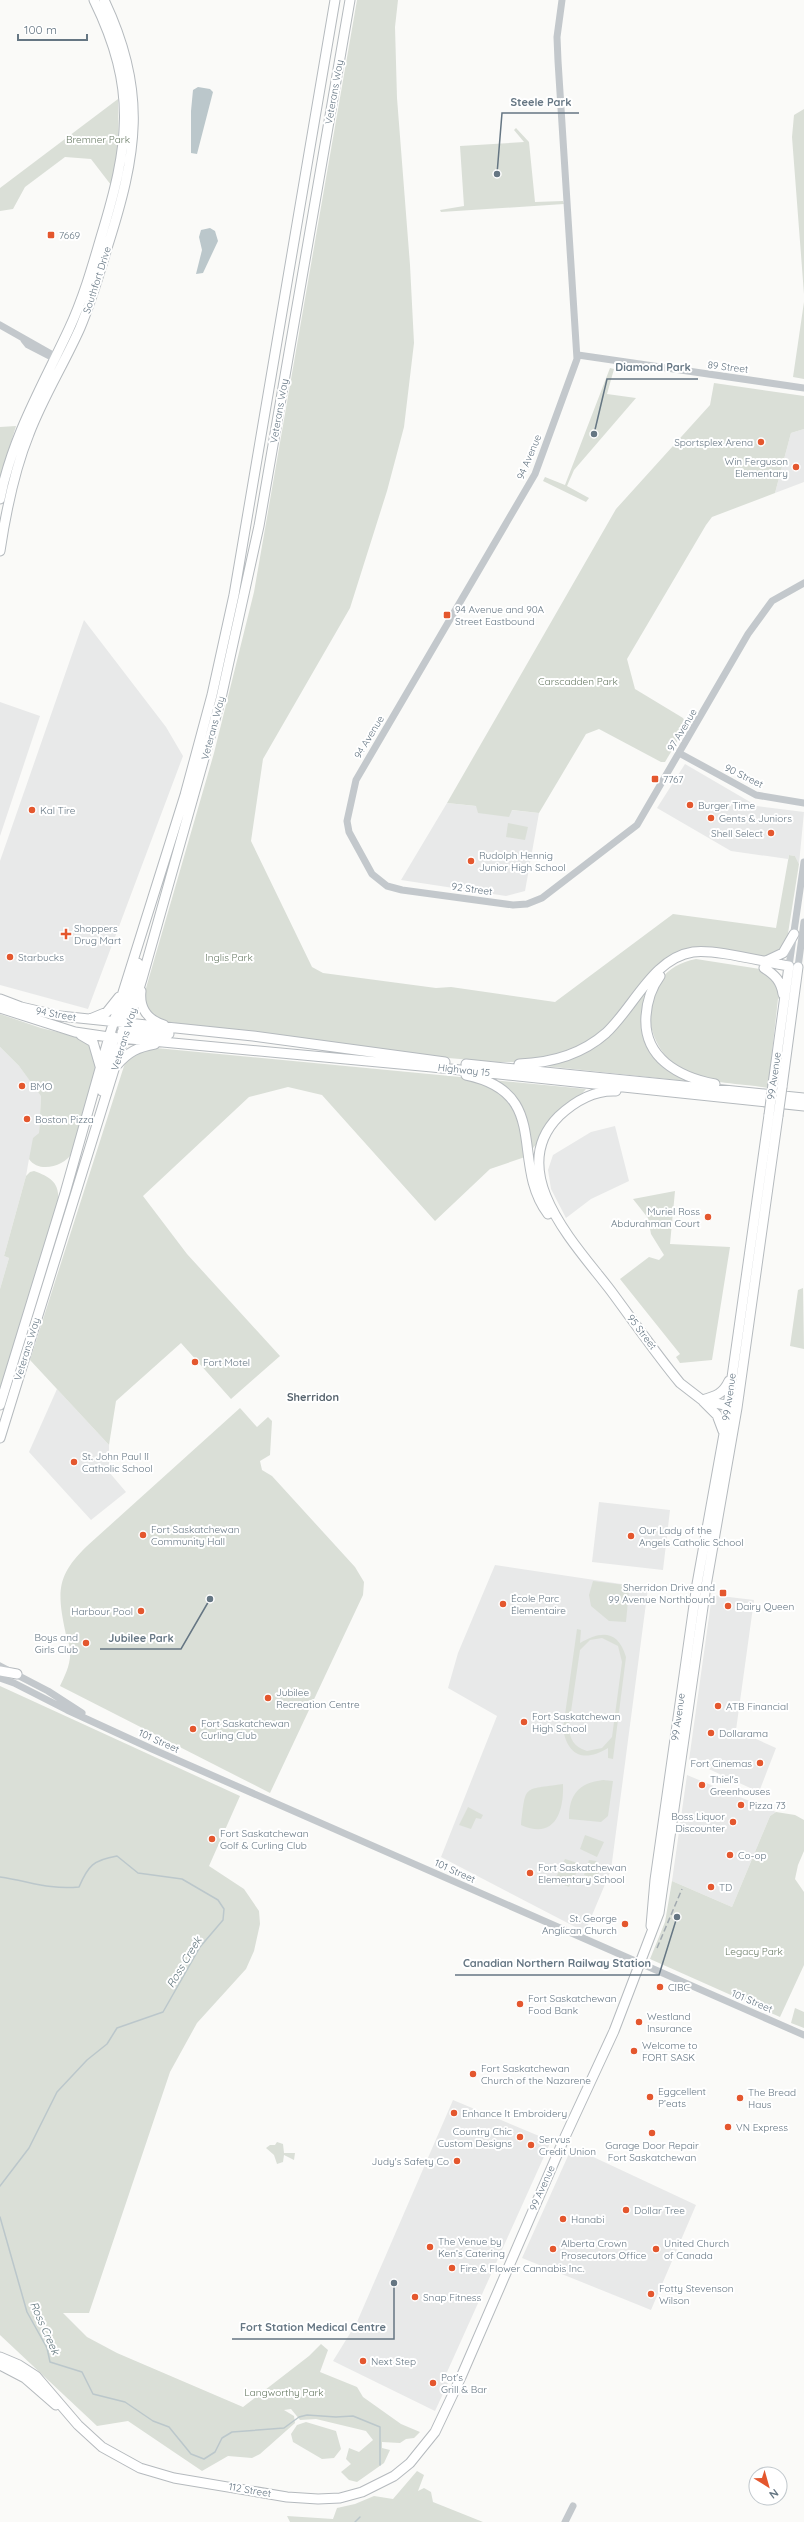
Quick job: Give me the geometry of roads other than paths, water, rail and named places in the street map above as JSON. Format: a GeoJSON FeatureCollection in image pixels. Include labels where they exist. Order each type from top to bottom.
{"type":"FeatureCollection","features":[{"type":"Feature","properties":{"kind":"main road","name":"Southfort Drive"},"geometry":{"type":"LineString","coordinates":[[0,551],[10,498],[28,435],[87,283],[115,191],[125,135],[124,91],[118,64],[109,33],[94,0]]}},
{"type":"Feature","properties":{"kind":"main road","name":"Southfort Drive"},"geometry":{"type":"LineString","coordinates":[[0,499],[20,433],[58,359],[80,328],[95,287],[124,193],[132,158],[134,116],[133,91],[119,34],[104,0]]}},
{"type":"Feature","properties":{"kind":"main road","name":"Veterans Way"},"geometry":{"type":"LineString","coordinates":[[0,1438],[90,1154],[116,1066],[124,988],[185,795],[212,695],[234,595],[335,0]]}},
{"type":"Feature","properties":{"kind":"main road","name":"Veterans Way"},"geometry":{"type":"LineString","coordinates":[[0,1405],[100,1071],[142,979],[194,800],[236,631],[258,526],[350,0]]}},
{"type":"Feature","properties":{"kind":"main road"},"geometry":{"type":"LineString","coordinates":[[90,1154],[89,1144],[157,892],[156,886]]}},
{"type":"Feature","properties":{"kind":"main road"},"geometry":{"type":"LineString","coordinates":[[764,965],[783,953],[794,934]]}},
{"type":"Feature","properties":{"kind":"main road"},"geometry":{"type":"LineString","coordinates":[[476,1065],[535,1063],[560,1059],[578,1052],[606,1033],[660,969],[680,956],[694,952],[709,952],[764,965],[775,975],[781,984],[784,1001]]}},
{"type":"Feature","properties":{"kind":"main road"},"geometry":{"type":"LineString","coordinates":[[744,1092],[684,1076],[662,1061],[652,1048],[647,1038],[646,1008],[656,982],[672,966],[695,957],[710,957],[793,968]]}},
{"type":"Feature","properties":{"kind":"main road","name":"99 Avenue"},"geometry":{"type":"LineString","coordinates":[[777,1085],[784,1001],[793,968]]}},
{"type":"Feature","properties":{"kind":"main road","name":"99 Avenue"},"geometry":{"type":"LineString","coordinates":[[428,2443],[461,2377],[548,2175],[614,2031],[659,1913],[733,1407],[793,968]]}},
{"type":"Feature","properties":{"kind":"main road"},"geometry":{"type":"LineString","coordinates":[[142,979],[140,998],[145,1012],[154,1021],[176,1029]]}},
{"type":"Feature","properties":{"kind":"main road"},"geometry":{"type":"LineString","coordinates":[[89,1020],[106,1012],[124,988]]}},
{"type":"Feature","properties":{"kind":"main road","name":"94 Street"},"geometry":{"type":"LineString","coordinates":[[0,999],[40,1012],[89,1020],[119,1029]]}},
{"type":"Feature","properties":{"kind":"main road","name":"94 Street"},"geometry":{"type":"LineString","coordinates":[[0,1008],[75,1032],[119,1029]]}},
{"type":"Feature","properties":{"kind":"main road"},"geometry":{"type":"LineString","coordinates":[[39,1021],[218,1038],[253,1036]]}},
{"type":"Feature","properties":{"kind":"main road","name":"Highway 15"},"geometry":{"type":"LineString","coordinates":[[119,1029],[176,1029],[253,1036],[476,1065],[804,1098]]}},
{"type":"Feature","properties":{"kind":"main road","name":"Highway 15"},"geometry":{"type":"LineString","coordinates":[[119,1029],[170,1043],[432,1067],[804,1106]]}},
{"type":"Feature","properties":{"kind":"main road"},"geometry":{"type":"LineString","coordinates":[[75,1032],[93,1042],[100,1059],[100,1071]]}},
{"type":"Feature","properties":{"kind":"main road"},"geometry":{"type":"LineString","coordinates":[[116,1066],[135,1049],[170,1043]]}},
{"type":"Feature","properties":{"kind":"main road"},"geometry":{"type":"LineString","coordinates":[[432,1067],[489,1082],[504,1090],[515,1102],[525,1125],[531,1173],[539,1200],[558,1226],[564,1231]]}},
{"type":"Feature","properties":{"kind":"main road"},"geometry":{"type":"LineString","coordinates":[[564,1231],[548,1204],[540,1174],[542,1142],[555,1120],[568,1108],[583,1098],[606,1091],[693,1094]]}},
{"type":"Feature","properties":{"kind":"main road","name":"99 Avenue"},"geometry":{"type":"LineString","coordinates":[[651,1931],[655,1880],[697,1584],[724,1434],[733,1407],[733,1373],[773,1116]]}},
{"type":"Feature","properties":{"kind":"main road","name":"95 Street"},"geometry":{"type":"LineString","coordinates":[[564,1231],[680,1383],[702,1400],[733,1407]]}},
{"type":"Feature","properties":{"kind":"main road"},"geometry":{"type":"LineString","coordinates":[[724,1434],[717,1415],[702,1400],[725,1390],[733,1373]]}},
{"type":"Feature","properties":{"kind":"main road"},"geometry":{"type":"LineString","coordinates":[[0,1671],[17,1674]]}},
{"type":"Feature","properties":{"kind":"main road","name":"112 Street"},"geometry":{"type":"LineString","coordinates":[[0,2357],[19,2365],[36,2376],[72,2419]]}},
{"type":"Feature","properties":{"kind":"main road","name":"112 Street"},"geometry":{"type":"LineString","coordinates":[[0,2365],[25,2378],[95,2441],[113,2454],[150,2472],[174,2478],[304,2499],[340,2498],[376,2486],[402,2470],[428,2443]]}},
{"type":"Feature","properties":{"kind":"street","name":"94 Avenue"},"geometry":{"type":"LineString","coordinates":[[372,874],[348,829],[353,786],[535,474],[578,355],[558,60],[557,37],[562,0]]}},
{"type":"Feature","properties":{"kind":"street"},"geometry":{"type":"LineString","coordinates":[[0,325],[24,340],[30,341],[58,359]]}},
{"type":"Feature","properties":{"kind":"street","name":"89 Street"},"geometry":{"type":"LineString","coordinates":[[578,355],[804,388]]}},
{"type":"Feature","properties":{"kind":"street","name":"97 Avenue"},"geometry":{"type":"LineString","coordinates":[[566,880],[637,825],[748,634],[772,601],[804,583]]}},
{"type":"Feature","properties":{"kind":"street","name":"90 Street"},"geometry":{"type":"LineString","coordinates":[[680,753],[752,794],[804,803]]}},
{"type":"Feature","properties":{"kind":"street","name":"99 Avenue"},"geometry":{"type":"LineString","coordinates":[[793,968],[794,934],[804,862]]}},
{"type":"Feature","properties":{"kind":"street","name":"92 Street"},"geometry":{"type":"LineString","coordinates":[[372,874],[384,884],[397,889],[518,905],[536,901],[566,880]]}},
{"type":"Feature","properties":{"kind":"street","name":"99 Avenue"},"geometry":{"type":"LineString","coordinates":[[793,968],[804,922]]}},
{"type":"Feature","properties":{"kind":"street","name":"101 Street"},"geometry":{"type":"LineString","coordinates":[[0,1666],[48,1691],[99,1724]]}},
{"type":"Feature","properties":{"kind":"street","name":"101 Street"},"geometry":{"type":"LineString","coordinates":[[0,1678],[14,1683],[99,1724],[804,2035]]}},
{"type":"Feature","properties":{"kind":"street"},"geometry":{"type":"LineString","coordinates":[[565,2522],[573,2506]]}},
{"type":"Feature","properties":{"kind":"waterway","name":"Ross Creek"},"geometry":{"type":"LineString","coordinates":[[0,1877],[48,1886],[68,1888],[79,1887],[85,1874],[92,1865],[102,1860],[117,1856],[138,1873],[182,1879],[218,1900],[224,1909],[223,1920],[200,1947],[163,2012],[117,2028],[107,2044],[87,2060],[57,2092],[29,2148],[0,2186]]}},
{"type":"Feature","properties":{"kind":"waterway","name":"Ross Creek"},"geometry":{"type":"LineString","coordinates":[[0,2217],[27,2312],[47,2348],[50,2362],[82,2372],[93,2394],[125,2402],[153,2421],[169,2427],[191,2454],[204,2459],[215,2452],[222,2438],[232,2432],[284,2428],[299,2417],[307,2415],[336,2417],[353,2416],[380,2427],[380,2465]]}},
{"type":"Feature","properties":{"kind":"waterway","name":"Ross Creek"},"geometry":{"type":"LineString","coordinates":[[355,2522],[360,2517]]}},
{"type":"Feature","properties":{"kind":"railway"},"geometry":{"type":"LineString","coordinates":[[657,1948],[682,1889]]}},
{"type":"Feature","properties":{"kind":"place","name":"Steele Park"},"geometry":{"type":"Point","coordinates":[497,174]}},
{"type":"Feature","properties":{"kind":"place","name":"7669"},"geometry":{"type":"Point","coordinates":[51,235]}},
{"type":"Feature","properties":{"kind":"place","name":"Diamond Park"},"geometry":{"type":"Point","coordinates":[594,434]}},
{"type":"Feature","properties":{"kind":"place","name":"Sportsplex Arena"},"geometry":{"type":"Point","coordinates":[761,442]}},
{"type":"Feature","properties":{"kind":"place","name":"Win Ferguson Elementary"},"geometry":{"type":"Point","coordinates":[796,467]}},
{"type":"Feature","properties":{"kind":"place","name":"94 Avenue and 90A Street Eastbound"},"geometry":{"type":"Point","coordinates":[447,615]}},
{"type":"Feature","properties":{"kind":"place","name":"7767"},"geometry":{"type":"Point","coordinates":[655,779]}},
{"type":"Feature","properties":{"kind":"place","name":"Burger Time"},"geometry":{"type":"Point","coordinates":[690,805]}},
{"type":"Feature","properties":{"kind":"place","name":"Kal Tire"},"geometry":{"type":"Point","coordinates":[32,810]}},
{"type":"Feature","properties":{"kind":"place","name":"Gents & Juniors"},"geometry":{"type":"Point","coordinates":[711,818]}},
{"type":"Feature","properties":{"kind":"place","name":"Shell Select"},"geometry":{"type":"Point","coordinates":[771,833]}},
{"type":"Feature","properties":{"kind":"place","name":"Rudolph Hennig Junior High School"},"geometry":{"type":"Point","coordinates":[471,861]}},
{"type":"Feature","properties":{"kind":"place","name":"Shoppers Drug Mart"},"geometry":{"type":"Point","coordinates":[66,934]}},
{"type":"Feature","properties":{"kind":"place","name":"Starbucks"},"geometry":{"type":"Point","coordinates":[10,957]}},
{"type":"Feature","properties":{"kind":"place","name":"BMO"},"geometry":{"type":"Point","coordinates":[22,1086]}},
{"type":"Feature","properties":{"kind":"place","name":"Boston Pizza"},"geometry":{"type":"Point","coordinates":[27,1119]}},
{"type":"Feature","properties":{"kind":"place","name":"Muriel Ross Abdurahman Court"},"geometry":{"type":"Point","coordinates":[708,1217]}},
{"type":"Feature","properties":{"kind":"place","name":"Fort Motel"},"geometry":{"type":"Point","coordinates":[195,1362]}},
{"type":"Feature","properties":{"kind":"place","name":"St. John Paul II Catholic School"},"geometry":{"type":"Point","coordinates":[74,1462]}},
{"type":"Feature","properties":{"kind":"place","name":"Fort Saskatchewan Community Hall"},"geometry":{"type":"Point","coordinates":[143,1535]}},
{"type":"Feature","properties":{"kind":"place","name":"Our Lady of the Angels Catholic School"},"geometry":{"type":"Point","coordinates":[631,1536]}},
{"type":"Feature","properties":{"kind":"place","name":"Sherridon Drive and 99 Avenue Northbound"},"geometry":{"type":"Point","coordinates":[723,1593]}},
{"type":"Feature","properties":{"kind":"place","name":"Jubilee Park"},"geometry":{"type":"Point","coordinates":[210,1599]}},
{"type":"Feature","properties":{"kind":"place","name":"École Parc Élementaire"},"geometry":{"type":"Point","coordinates":[503,1604]}},
{"type":"Feature","properties":{"kind":"place","name":"Dairy Queen"},"geometry":{"type":"Point","coordinates":[728,1606]}},
{"type":"Feature","properties":{"kind":"place","name":"Harbour Pool"},"geometry":{"type":"Point","coordinates":[141,1611]}},
{"type":"Feature","properties":{"kind":"place","name":"Boys and Girls Club"},"geometry":{"type":"Point","coordinates":[86,1643]}},
{"type":"Feature","properties":{"kind":"place","name":"Jubilee Recreation Centre"},"geometry":{"type":"Point","coordinates":[268,1698]}},
{"type":"Feature","properties":{"kind":"place","name":"ATB Financial"},"geometry":{"type":"Point","coordinates":[718,1706]}},
{"type":"Feature","properties":{"kind":"place","name":"Fort Saskatchewan High School"},"geometry":{"type":"Point","coordinates":[524,1722]}},
{"type":"Feature","properties":{"kind":"place","name":"Fort Saskatchewan Curling Club"},"geometry":{"type":"Point","coordinates":[193,1729]}},
{"type":"Feature","properties":{"kind":"place","name":"Dollarama"},"geometry":{"type":"Point","coordinates":[711,1733]}},
{"type":"Feature","properties":{"kind":"place","name":"Fort Cinemas"},"geometry":{"type":"Point","coordinates":[760,1763]}},
{"type":"Feature","properties":{"kind":"place","name":"Thiel's Greenhouses"},"geometry":{"type":"Point","coordinates":[702,1785]}},
{"type":"Feature","properties":{"kind":"place","name":"Pizza 73"},"geometry":{"type":"Point","coordinates":[741,1805]}},
{"type":"Feature","properties":{"kind":"place","name":"Boss Liquor Discounter"},"geometry":{"type":"Point","coordinates":[733,1822]}},
{"type":"Feature","properties":{"kind":"place","name":"Fort Saskatchewan Golf & Curling Club"},"geometry":{"type":"Point","coordinates":[212,1839]}},
{"type":"Feature","properties":{"kind":"place","name":"Co-op"},"geometry":{"type":"Point","coordinates":[730,1855]}},
{"type":"Feature","properties":{"kind":"place","name":"Fort Saskatchewan Elementary School"},"geometry":{"type":"Point","coordinates":[530,1873]}},
{"type":"Feature","properties":{"kind":"place","name":"TD"},"geometry":{"type":"Point","coordinates":[711,1887]}},
{"type":"Feature","properties":{"kind":"place","name":"Canadian Northern Railway Station"},"geometry":{"type":"Point","coordinates":[677,1917]}},
{"type":"Feature","properties":{"kind":"place","name":"St. George Anglican Church"},"geometry":{"type":"Point","coordinates":[625,1924]}},
{"type":"Feature","properties":{"kind":"place","name":"CIBC"},"geometry":{"type":"Point","coordinates":[660,1987]}},
{"type":"Feature","properties":{"kind":"place","name":"Fort Saskatchewan Food Bank"},"geometry":{"type":"Point","coordinates":[520,2004]}},
{"type":"Feature","properties":{"kind":"place","name":"Westland Insurance"},"geometry":{"type":"Point","coordinates":[639,2022]}},
{"type":"Feature","properties":{"kind":"place","name":"Welcome to FORT SASK"},"geometry":{"type":"Point","coordinates":[634,2051]}},
{"type":"Feature","properties":{"kind":"place","name":"Fort Saskatchewan Church of the Nazarene"},"geometry":{"type":"Point","coordinates":[473,2074]}},
{"type":"Feature","properties":{"kind":"place","name":"Eggcellent P’eats"},"geometry":{"type":"Point","coordinates":[650,2097]}},
{"type":"Feature","properties":{"kind":"place","name":"The Bread Haus"},"geometry":{"type":"Point","coordinates":[740,2098]}},
{"type":"Feature","properties":{"kind":"place","name":"Enhance It Embroidery"},"geometry":{"type":"Point","coordinates":[454,2113]}},
{"type":"Feature","properties":{"kind":"place","name":"VN Express"},"geometry":{"type":"Point","coordinates":[728,2127]}},
{"type":"Feature","properties":{"kind":"place","name":"Garage Door Repair Fort Saskatchewan"},"geometry":{"type":"Point","coordinates":[652,2133]}},
{"type":"Feature","properties":{"kind":"place","name":"Country Chic Custom Designs"},"geometry":{"type":"Point","coordinates":[520,2137]}},
{"type":"Feature","properties":{"kind":"place","name":"Servus Credit Union"},"geometry":{"type":"Point","coordinates":[531,2145]}},
{"type":"Feature","properties":{"kind":"place","name":"Judy's Safety Co"},"geometry":{"type":"Point","coordinates":[457,2161]}},
{"type":"Feature","properties":{"kind":"place","name":"Dollar Tree"},"geometry":{"type":"Point","coordinates":[626,2210]}},
{"type":"Feature","properties":{"kind":"place","name":"Hanabi"},"geometry":{"type":"Point","coordinates":[563,2219]}},
{"type":"Feature","properties":{"kind":"place","name":"The Venue by Ken’s Catering"},"geometry":{"type":"Point","coordinates":[430,2247]}},
{"type":"Feature","properties":{"kind":"place","name":"Alberta Crown Prosecutors Office"},"geometry":{"type":"Point","coordinates":[553,2249]}},
{"type":"Feature","properties":{"kind":"place","name":"United Church of Canada"},"geometry":{"type":"Point","coordinates":[656,2249]}},
{"type":"Feature","properties":{"kind":"place","name":"Fire & Flower Cannabis Inc."},"geometry":{"type":"Point","coordinates":[452,2268]}},
{"type":"Feature","properties":{"kind":"place","name":"Fort Station Medical Centre"},"geometry":{"type":"Point","coordinates":[394,2283]}},
{"type":"Feature","properties":{"kind":"place","name":"Fotty Stevenson Wilson"},"geometry":{"type":"Point","coordinates":[651,2294]}},
{"type":"Feature","properties":{"kind":"place","name":"Snap Fitness"},"geometry":{"type":"Point","coordinates":[415,2297]}},
{"type":"Feature","properties":{"kind":"place","name":"Next Step"},"geometry":{"type":"Point","coordinates":[363,2361]}},
{"type":"Feature","properties":{"kind":"place","name":"Pot's Grill & Bar"},"geometry":{"type":"Point","coordinates":[433,2383]}},
{"type":"Feature","properties":{"kind":"district","name":"Sherridon"},"geometry":{"type":"Point","coordinates":[313,1397]}},
{"type":"Feature","properties":{"kind":"park label","name":"Bremner Park"},"geometry":{"type":"Point","coordinates":[98,139]}},
{"type":"Feature","properties":{"kind":"park label","name":"Carscadden Park"},"geometry":{"type":"Point","coordinates":[578,681]}},
{"type":"Feature","properties":{"kind":"park label","name":"Inglis Park"},"geometry":{"type":"Point","coordinates":[229,957]}},
{"type":"Feature","properties":{"kind":"park label","name":"Legacy Park"},"geometry":{"type":"Point","coordinates":[754,1951]}},
{"type":"Feature","properties":{"kind":"park label","name":"Langworthy Park"},"geometry":{"type":"Point","coordinates":[284,2392]}}]}
